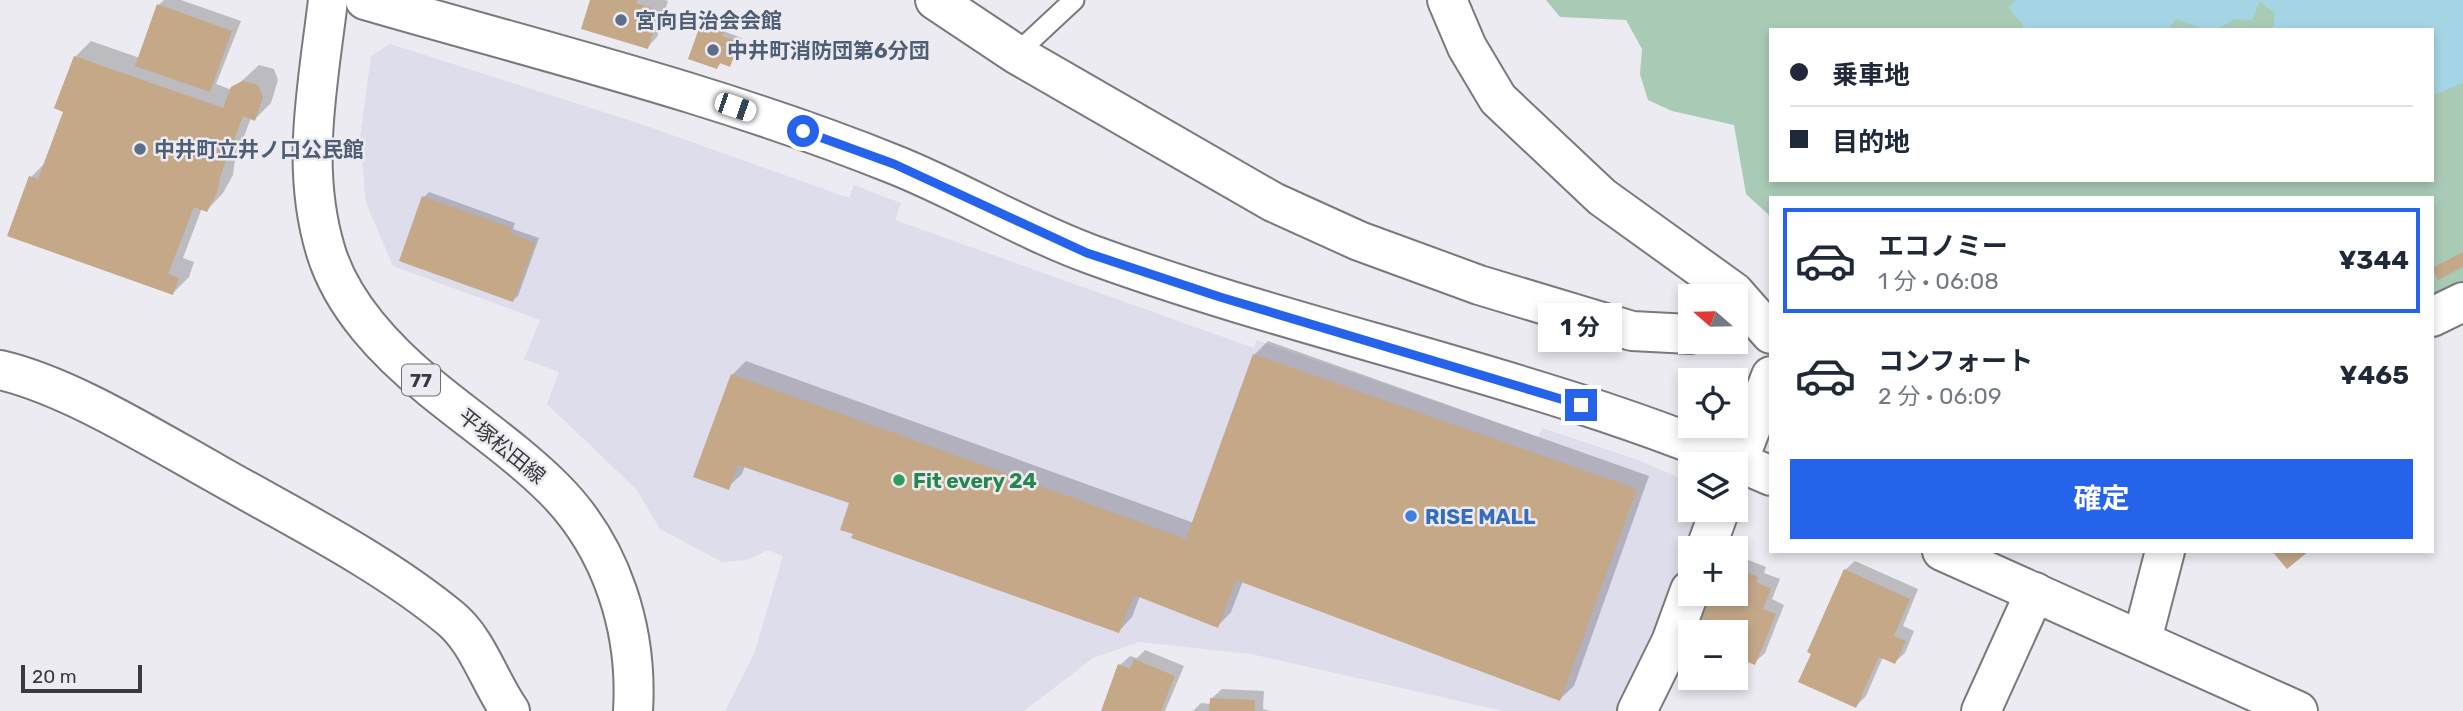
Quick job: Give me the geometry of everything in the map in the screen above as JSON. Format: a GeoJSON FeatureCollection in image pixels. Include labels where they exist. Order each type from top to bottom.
{"type":"FeatureCollection","features":[{"type":"Feature","properties":{"kind":"street","name":"平塚松田線"},"geometry":{"type":"LineString","coordinates":[[328,0],[310,152],[312,190],[326,254],[356,312],[400,363],[553,488],[581,520],[602,555],[620,598],[632,643],[633,711]]}},
{"type":"Feature","properties":{"kind":"street"},"geometry":{"type":"LineString","coordinates":[[365,0],[735,107],[894,164],[1087,253],[1220,297],[1607,413],[1707,452]]}},
{"type":"Feature","properties":{"kind":"street"},"geometry":{"type":"LineString","coordinates":[[935,0],[1016,54],[1273,202],[1359,241],[1479,285],[1632,331],[1678,333]]}},
{"type":"Feature","properties":{"kind":"street"},"geometry":{"type":"LineString","coordinates":[[1447,0],[1466,47],[1498,99],[1602,197],[1734,292],[1769,330]]}},
{"type":"Feature","properties":{"kind":"street"},"geometry":{"type":"LineString","coordinates":[[2434,316],[2463,302]]}},
{"type":"Feature","properties":{"kind":"street"},"geometry":{"type":"LineString","coordinates":[[1748,333],[1769,332]]}},
{"type":"Feature","properties":{"kind":"street"},"geometry":{"type":"LineString","coordinates":[[0,370],[29,377],[144,433],[347,547],[451,619],[472,646],[510,711]]}},
{"type":"Feature","properties":{"kind":"street"},"geometry":{"type":"LineString","coordinates":[[1748,468],[1769,384]]}},
{"type":"Feature","properties":{"kind":"street"},"geometry":{"type":"LineString","coordinates":[[1946,553],[2298,711]]}},
{"type":"Feature","properties":{"kind":"street"},"geometry":{"type":"LineString","coordinates":[[2142,640],[2164,553]]}},
{"type":"Feature","properties":{"kind":"street"},"geometry":{"type":"LineString","coordinates":[[1981,711],[2035,593]]}},
{"type":"Feature","properties":{"kind":"street"},"geometry":{"type":"LineString","coordinates":[[1637,711],[1671,642],[1684,606]]}},
{"type":"Feature","properties":{"kind":"lane"},"geometry":{"type":"LineString","coordinates":[[1016,54],[1074,0]]}},
{"type":"Feature","properties":{"kind":"shaded area"},"geometry":{"type":"Polygon","coordinates":[[[390,44],[641,124],[849,198],[854,185],[901,203],[895,220],[1254,348],[1257,340],[1538,437],[1542,428],[1641,461],[1678,478],[1678,522],[1704,522],[1696,536],[1678,536],[1678,588],[1627,711],[1503,711],[1251,654],[1139,642],[1093,658],[1024,711],[725,711],[754,654],[783,556],[768,550],[747,560],[722,562],[660,529],[637,490],[547,404],[559,372],[524,359],[540,320],[393,266],[366,203],[360,138],[371,56],[390,44]]]}},
{"type":"Feature","properties":{"kind":"green space"},"geometry":{"type":"Polygon","coordinates":[[[1546,0],[2463,0],[2463,286],[2434,302],[2434,196],[1769,196],[1769,215],[1746,194],[1734,125],[1672,111],[1648,100],[1640,74],[1642,49],[1626,20],[1560,17],[1546,0]]]}},
{"type":"Feature","properties":{"kind":"water"},"geometry":{"type":"Polygon","coordinates":[[[2016,0],[2463,0],[2463,83],[2434,95],[2434,28],[2274,28],[2274,13],[2260,1],[2252,20],[2234,19],[2216,28],[2203,28],[2176,19],[2169,28],[2023,28],[2008,7],[2016,0]]]}},
{"type":"Feature","properties":{"kind":"building","name":"宮向自治会会館"},"geometry":{"type":"Polygon","coordinates":[[[590,0],[637,0],[636,3],[660,11],[648,49],[581,29],[590,0]]]}},
{"type":"Feature","properties":{"kind":"building"},"geometry":{"type":"Polygon","coordinates":[[[157,4],[232,31],[210,92],[135,66],[157,4]]]}},
{"type":"Feature","properties":{"kind":"building","name":"中井町消防団第6分団"},"geometry":{"type":"Polygon","coordinates":[[[702,20],[725,29],[722,36],[739,42],[730,67],[720,63],[717,69],[688,59],[702,20]]]}},
{"type":"Feature","properties":{"kind":"building","name":"中井町立井ノ口公民館"},"geometry":{"type":"Polygon","coordinates":[[[74,56],[223,108],[231,87],[242,81],[258,85],[263,97],[255,121],[243,116],[220,177],[217,193],[207,212],[194,207],[168,274],[179,278],[173,295],[7,236],[29,176],[38,179],[63,112],[54,108],[74,56]]]}},
{"type":"Feature","properties":{"kind":"building"},"geometry":{"type":"Polygon","coordinates":[[[422,196],[512,228],[510,233],[535,243],[513,302],[399,261],[422,196]]]}},
{"type":"Feature","properties":{"kind":"building"},"geometry":{"type":"Polygon","coordinates":[[[2463,252],[2463,267],[2438,280],[2434,267],[2463,252]]]}},
{"type":"Feature","properties":{"kind":"building","name":"RISE MALL"},"geometry":{"type":"Polygon","coordinates":[[[1253,354],[1637,489],[1560,701],[1236,580],[1218,628],[1134,595],[1119,633],[851,538],[853,534],[840,530],[849,503],[738,465],[729,490],[693,477],[731,374],[1186,539],[1253,354]]]}},
{"type":"Feature","properties":{"kind":"building"},"geometry":{"type":"Polygon","coordinates":[[[2274,553],[2307,553],[2287,569],[2274,553]]]}},
{"type":"Feature","properties":{"kind":"building"},"geometry":{"type":"Polygon","coordinates":[[[1844,569],[1910,599],[1894,636],[1906,641],[1895,664],[1879,657],[1856,708],[1798,682],[1811,654],[1807,652],[1844,569]]]}},
{"type":"Feature","properties":{"kind":"building"},"geometry":{"type":"Polygon","coordinates":[[[1748,573],[1758,577],[1756,582],[1771,589],[1763,609],[1776,614],[1755,665],[1748,662],[1748,620],[1698,620],[1703,606],[1748,606],[1748,573]]]}},
{"type":"Feature","properties":{"kind":"building"},"geometry":{"type":"Polygon","coordinates":[[[1134,659],[1175,676],[1161,711],[1101,711],[1118,664],[1130,669],[1134,659]]]}},
{"type":"Feature","properties":{"kind":"building"},"geometry":{"type":"Polygon","coordinates":[[[1210,698],[1255,700],[1255,711],[1209,711],[1210,698]]]}},
{"type":"Feature","properties":{"kind":"place","name":"宮向自治会会館"},"geometry":{"type":"Point","coordinates":[621,20]}},
{"type":"Feature","properties":{"kind":"place","name":"中井町消防団第6分団"},"geometry":{"type":"Point","coordinates":[713,50]}},
{"type":"Feature","properties":{"kind":"place","name":"中井町立井ノ口公民館"},"geometry":{"type":"Point","coordinates":[140,149]}},
{"type":"Feature","properties":{"kind":"place","name":"Fit every 24"},"geometry":{"type":"Point","coordinates":[899,480]}},
{"type":"Feature","properties":{"kind":"place","name":"RISE MALL"},"geometry":{"type":"Point","coordinates":[1411,516]}},
{"type":"Feature","properties":{"kind":"route"},"geometry":{"type":"LineString","coordinates":[[803,131],[894,164],[1087,253],[1220,297],[1581,405]]}}]}
